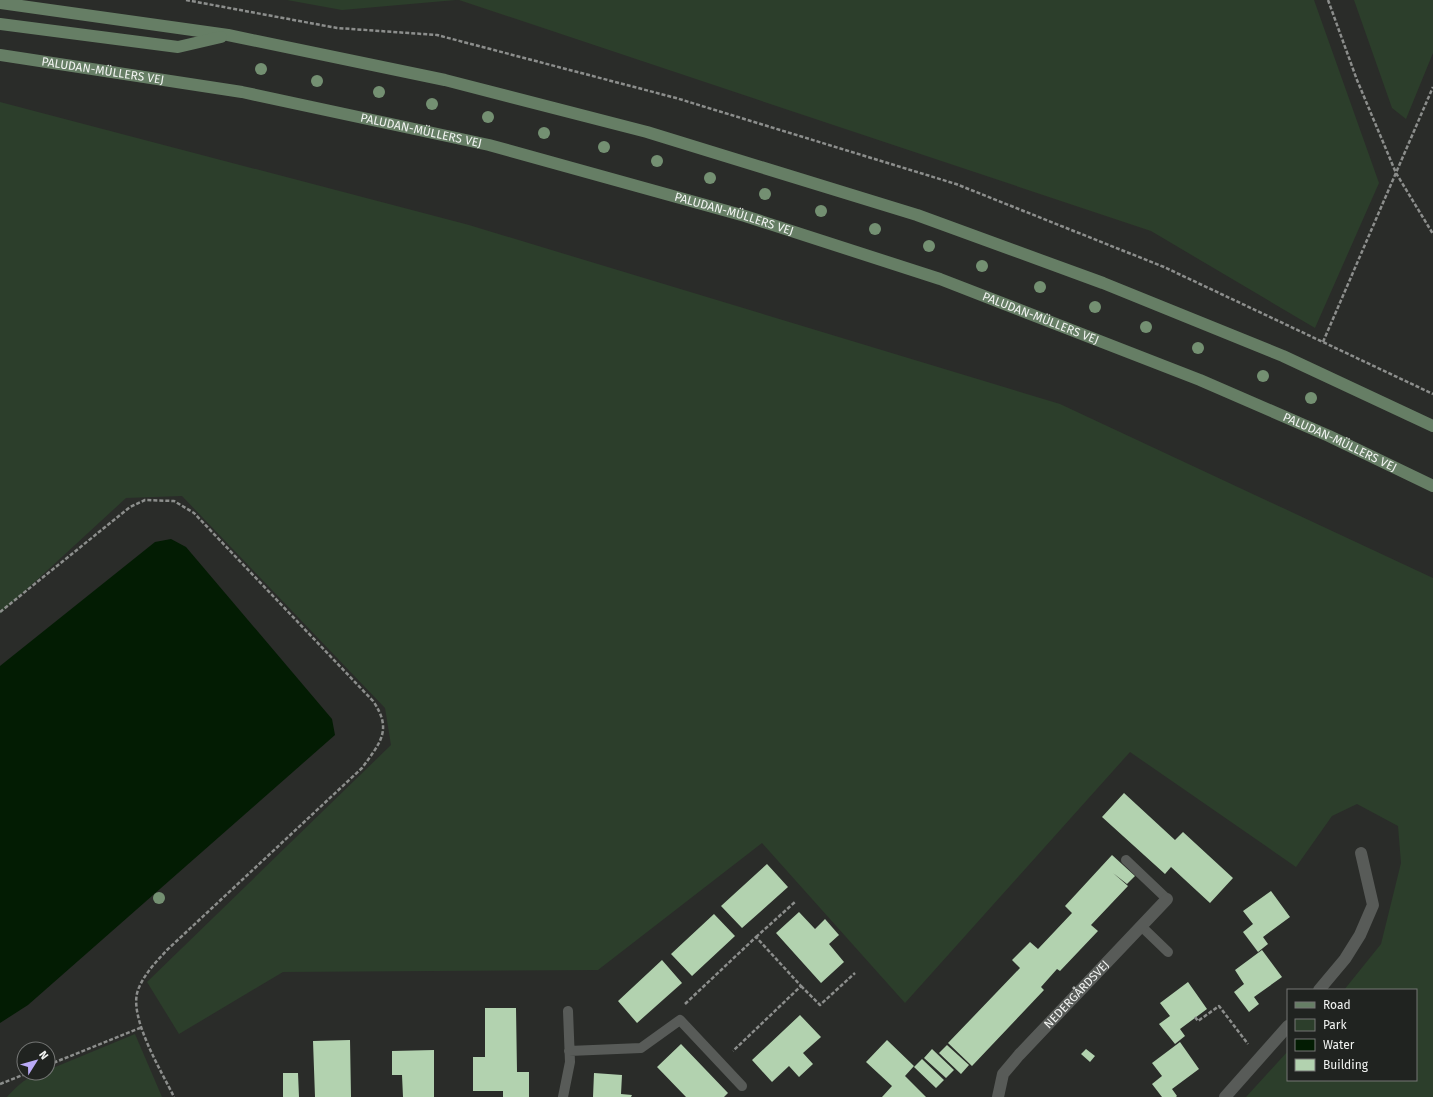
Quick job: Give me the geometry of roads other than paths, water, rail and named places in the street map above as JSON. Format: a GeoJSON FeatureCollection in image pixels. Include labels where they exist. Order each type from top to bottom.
{"type":"FeatureCollection","features":[{"type":"Feature","properties":{"kind":"street"},"geometry":{"type":"LineString","coordinates":[[0,2],[228,35],[445,80],[640,130],[917,215],[1103,283],[1283,356],[1433,426]]}},
{"type":"Feature","properties":{"kind":"street"},"geometry":{"type":"LineString","coordinates":[[0,24],[178,47],[228,35]]}},
{"type":"Feature","properties":{"kind":"street","name":"PALUDAN-MÜLLERS VEJ"},"geometry":{"type":"LineString","coordinates":[[0,55],[242,92],[481,143],[745,216],[940,279],[1200,380],[1329,436],[1433,486]]}},
{"type":"Feature","properties":{"kind":"street"},"geometry":{"type":"LineString","coordinates":[[1320,989],[1345,959],[1360,935],[1373,905],[1361,852]]}},
{"type":"Feature","properties":{"kind":"street","name":"NEDERGÅRDSVEJ"},"geometry":{"type":"LineString","coordinates":[[998,1097],[1003,1074],[1007,1069],[1167,898]]}},
{"type":"Feature","properties":{"kind":"street"},"geometry":{"type":"LineString","coordinates":[[1225,1097],[1287,1027]]}},
{"type":"Feature","properties":{"kind":"lane"},"geometry":{"type":"LineString","coordinates":[[1126,860],[1167,898]]}},
{"type":"Feature","properties":{"kind":"lane"},"geometry":{"type":"LineString","coordinates":[[1141,926],[1168,952]]}},
{"type":"Feature","properties":{"kind":"lane"},"geometry":{"type":"LineString","coordinates":[[563,1097],[570,1062],[568,1011]]}},
{"type":"Feature","properties":{"kind":"lane"},"geometry":{"type":"LineString","coordinates":[[570,1051],[641,1048],[680,1020],[742,1086]]}},
{"type":"Feature","properties":{"kind":"water"},"geometry":{"type":"Polygon","coordinates":[[[171,539],[186,547],[332,719],[335,735],[28,1005],[0,1023],[0,666],[155,542],[171,539]]]}}]}
